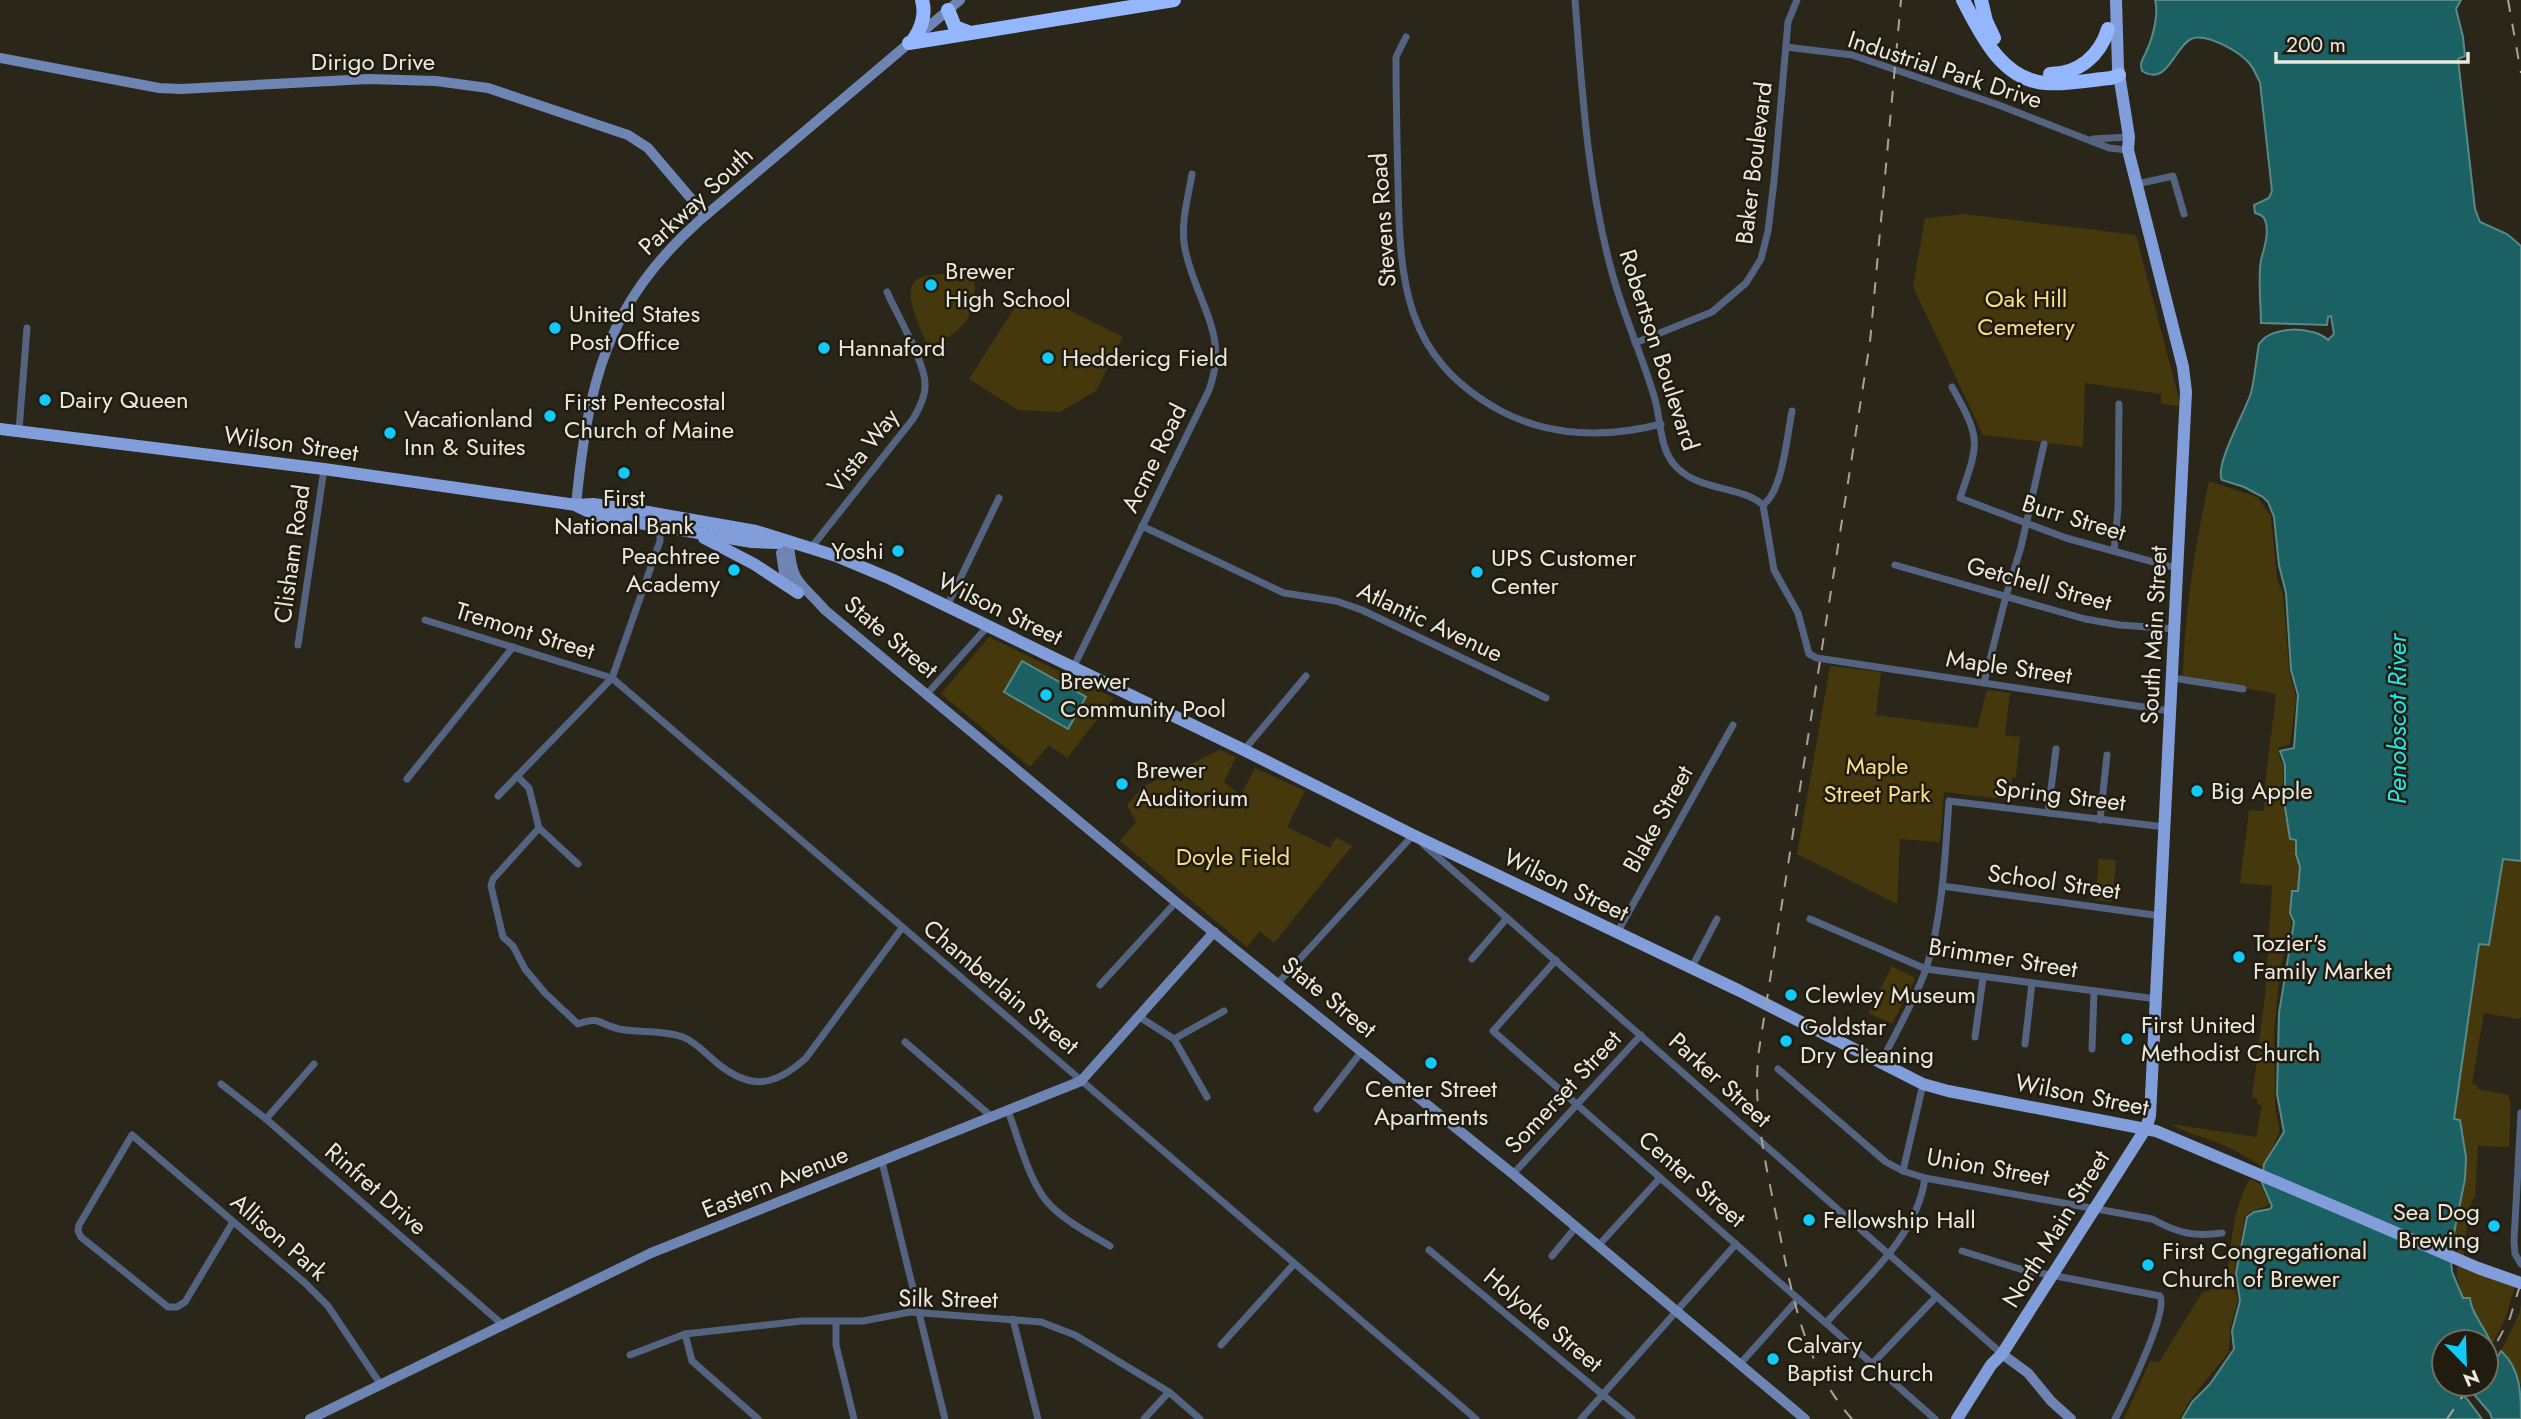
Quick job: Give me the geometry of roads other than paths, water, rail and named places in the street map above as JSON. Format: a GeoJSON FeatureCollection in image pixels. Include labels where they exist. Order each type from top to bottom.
{"type":"FeatureCollection","features":[{"type":"Feature","properties":{"kind":"highway"},"geometry":{"type":"LineString","coordinates":[[924,0],[935,10],[945,12],[955,27],[963,32],[971,32]]}},
{"type":"Feature","properties":{"kind":"highway"},"geometry":{"type":"LineString","coordinates":[[911,41],[924,17],[924,0]]}},
{"type":"Feature","properties":{"kind":"highway"},"geometry":{"type":"LineString","coordinates":[[911,41],[1174,0]]}},
{"type":"Feature","properties":{"kind":"highway"},"geometry":{"type":"LineString","coordinates":[[1963,0],[1992,51],[2009,68],[2023,77],[2050,83],[2115,73]]}},
{"type":"Feature","properties":{"kind":"highway"},"geometry":{"type":"LineString","coordinates":[[1981,0],[1990,31],[2011,58],[2031,70],[2062,74],[2115,73]]}},
{"type":"Feature","properties":{"kind":"highway"},"geometry":{"type":"LineString","coordinates":[[2062,74],[2080,67],[2090,59],[2103,43],[2108,29]]}},
{"type":"Feature","properties":{"kind":"main road","name":"Parkway South"},"geometry":{"type":"LineString","coordinates":[[576,505],[587,414],[595,382],[626,307],[646,277],[671,247],[705,215],[960,0]]}},
{"type":"Feature","properties":{"kind":"main road","name":"South Main Street"},"geometry":{"type":"LineString","coordinates":[[2108,0],[2108,29],[2126,142],[2185,380],[2186,406],[2157,999],[2150,1116],[2146,1128]]}},
{"type":"Feature","properties":{"kind":"main road","name":"South Main Street"},"geometry":{"type":"LineString","coordinates":[[2115,73],[2116,0]]}},
{"type":"Feature","properties":{"kind":"main road","name":"Dirigo Drive"},"geometry":{"type":"LineString","coordinates":[[0,58],[159,88],[191,89],[368,79],[436,81],[488,88],[602,124],[628,135],[648,148],[705,215]]}},
{"type":"Feature","properties":{"kind":"main road","name":"Wilson Street"},"geometry":{"type":"LineString","coordinates":[[0,429],[324,469],[576,505],[593,504],[752,542],[789,543]]}},
{"type":"Feature","properties":{"kind":"main road","name":"Wilson Street"},"geometry":{"type":"LineString","coordinates":[[576,505],[598,516],[660,526],[756,531],[811,548],[880,575],[1244,750],[1413,835],[1692,967],[1923,1084],[2146,1128],[2252,1170],[2478,1268],[2521,1283]]}},
{"type":"Feature","properties":{"kind":"main road"},"geometry":{"type":"LineString","coordinates":[[679,525],[754,564],[798,593]]}},
{"type":"Feature","properties":{"kind":"main road","name":"State Street"},"geometry":{"type":"LineString","coordinates":[[789,543],[780,553],[781,565],[788,581],[798,593],[825,610],[1177,902],[1513,1174],[1805,1419]]}},
{"type":"Feature","properties":{"kind":"main road","name":"State Street"},"geometry":{"type":"LineString","coordinates":[[789,543],[791,570],[795,578],[825,610]]}},
{"type":"Feature","properties":{"kind":"main road","name":"Eastern Avenue"},"geometry":{"type":"LineString","coordinates":[[310,1419],[651,1253],[993,1118],[1081,1080],[1214,932]]}},
{"type":"Feature","properties":{"kind":"main road","name":"North Main Street"},"geometry":{"type":"LineString","coordinates":[[1957,1419],[1991,1365],[2002,1354],[2146,1128]]}},
{"type":"Feature","properties":{"kind":"main road"},"geometry":{"type":"LineString","coordinates":[[2002,1354],[2031,1376],[2051,1401],[2071,1419]]}},
{"type":"Feature","properties":{"kind":"main road","name":"North Main Street"},"geometry":{"type":"LineString","coordinates":[[1966,1419],[1997,1369],[2002,1354]]}},
{"type":"Feature","properties":{"kind":"street","name":"Robertson Boulevard"},"geometry":{"type":"LineString","coordinates":[[1576,0],[1584,118],[1592,180],[1610,264],[1634,343],[1654,394],[1666,449],[1671,461],[1681,472],[1724,491],[1755,499],[1763,505]]}},
{"type":"Feature","properties":{"kind":"street","name":"Baker Boulevard"},"geometry":{"type":"LineString","coordinates":[[1634,343],[1712,312],[1746,283],[1761,259],[1770,218],[1788,22],[1797,0]]}},
{"type":"Feature","properties":{"kind":"street","name":"Stevens Road"},"geometry":{"type":"LineString","coordinates":[[1406,37],[1396,57],[1399,249],[1407,298],[1415,321],[1435,354],[1467,389],[1488,403],[1532,424],[1557,431],[1586,433],[1638,430],[1661,424]]}},
{"type":"Feature","properties":{"kind":"street","name":"Industrial Park Drive"},"geometry":{"type":"LineString","coordinates":[[1786,47],[1852,55],[2113,149],[2126,142]]}},
{"type":"Feature","properties":{"kind":"street","name":"Industrial Park Drive"},"geometry":{"type":"LineString","coordinates":[[2089,139],[2126,142]]}},
{"type":"Feature","properties":{"kind":"street","name":"Acme Road"},"geometry":{"type":"LineString","coordinates":[[1073,668],[1209,390],[1215,372],[1216,341],[1183,236],[1192,174]]}},
{"type":"Feature","properties":{"kind":"street"},"geometry":{"type":"LineString","coordinates":[[2137,184],[2173,176],[2184,214]]}},
{"type":"Feature","properties":{"kind":"street","name":"Vista Way"},"geometry":{"type":"LineString","coordinates":[[811,548],[913,419],[924,395],[925,383],[920,365],[887,292]]}},
{"type":"Feature","properties":{"kind":"street"},"geometry":{"type":"LineString","coordinates":[[19,430],[27,328]]}},
{"type":"Feature","properties":{"kind":"street","name":"Burr Street"},"geometry":{"type":"LineString","coordinates":[[1952,387],[1976,437],[1975,452],[1960,498],[2027,525],[2178,567]]}},
{"type":"Feature","properties":{"kind":"street"},"geometry":{"type":"LineString","coordinates":[[2114,551],[2118,508],[2119,404]]}},
{"type":"Feature","properties":{"kind":"street"},"geometry":{"type":"LineString","coordinates":[[1763,505],[1770,500],[1776,484],[1792,411]]}},
{"type":"Feature","properties":{"kind":"street"},"geometry":{"type":"LineString","coordinates":[[1984,683],[2027,525],[2044,444]]}},
{"type":"Feature","properties":{"kind":"street","name":"Clisham Road"},"geometry":{"type":"LineString","coordinates":[[298,645],[324,469]]}},
{"type":"Feature","properties":{"kind":"street"},"geometry":{"type":"LineString","coordinates":[[947,606],[999,498]]}},
{"type":"Feature","properties":{"kind":"street","name":"Maple Street"},"geometry":{"type":"LineString","coordinates":[[1763,505],[1773,565],[1798,613],[1807,652],[1817,658],[2171,711]]}},
{"type":"Feature","properties":{"kind":"street"},"geometry":{"type":"LineString","coordinates":[[660,541],[679,525]]}},
{"type":"Feature","properties":{"kind":"street"},"geometry":{"type":"LineString","coordinates":[[498,796],[612,678],[660,541],[660,526]]}},
{"type":"Feature","properties":{"kind":"street","name":"Atlantic Avenue"},"geometry":{"type":"LineString","coordinates":[[1142,526],[1284,593],[1336,601],[1362,610],[1546,698]]}},
{"type":"Feature","properties":{"kind":"street","name":"Getchell Street"},"geometry":{"type":"LineString","coordinates":[[1895,565],[2104,623],[2175,629]]}},
{"type":"Feature","properties":{"kind":"street","name":"Tremont Street"},"geometry":{"type":"LineString","coordinates":[[425,620],[612,678]]}},
{"type":"Feature","properties":{"kind":"street"},"geometry":{"type":"LineString","coordinates":[[927,694],[988,626]]}},
{"type":"Feature","properties":{"kind":"street"},"geometry":{"type":"LineString","coordinates":[[407,779],[513,647]]}},
{"type":"Feature","properties":{"kind":"street"},"geometry":{"type":"LineString","coordinates":[[1244,750],[1306,676]]}},
{"type":"Feature","properties":{"kind":"street","name":"Chamberlain Street"},"geometry":{"type":"LineString","coordinates":[[612,678],[1476,1419]]}},
{"type":"Feature","properties":{"kind":"street"},"geometry":{"type":"LineString","coordinates":[[2173,678],[2243,689]]}},
{"type":"Feature","properties":{"kind":"street","name":"Blake Street"},"geometry":{"type":"LineString","coordinates":[[1617,933],[1733,725]]}},
{"type":"Feature","properties":{"kind":"street"},"geometry":{"type":"LineString","coordinates":[[2048,814],[2056,750]]}},
{"type":"Feature","properties":{"kind":"street"},"geometry":{"type":"LineString","coordinates":[[2100,820],[2107,755]]}},
{"type":"Feature","properties":{"kind":"street"},"geometry":{"type":"LineString","coordinates":[[517,776],[529,788],[539,828],[578,864]]}},
{"type":"Feature","properties":{"kind":"street","name":"Spring Street"},"geometry":{"type":"LineString","coordinates":[[1942,886],[1949,801],[2165,828]]}},
{"type":"Feature","properties":{"kind":"street"},"geometry":{"type":"LineString","coordinates":[[539,828],[493,879],[492,892],[503,937],[513,946],[525,969],[545,993],[578,1024],[594,1019],[616,1028],[683,1037],[732,1074],[750,1082],[772,1082],[789,1074],[806,1059],[902,928]]}},
{"type":"Feature","properties":{"kind":"street"},"geometry":{"type":"LineString","coordinates":[[1278,983],[1413,835]]}},
{"type":"Feature","properties":{"kind":"street","name":"Parker Street"},"geometry":{"type":"LineString","coordinates":[[1413,835],[2002,1354]]}},
{"type":"Feature","properties":{"kind":"street"},"geometry":{"type":"LineString","coordinates":[[1881,1063],[1926,969],[1942,886]]}},
{"type":"Feature","properties":{"kind":"street","name":"School Street"},"geometry":{"type":"LineString","coordinates":[[1942,886],[2161,916]]}},
{"type":"Feature","properties":{"kind":"street"},"geometry":{"type":"LineString","coordinates":[[1100,985],[1177,902]]}},
{"type":"Feature","properties":{"kind":"street"},"geometry":{"type":"LineString","coordinates":[[1472,959],[1507,918]]}},
{"type":"Feature","properties":{"kind":"street"},"geometry":{"type":"LineString","coordinates":[[1692,967],[1717,919]]}},
{"type":"Feature","properties":{"kind":"street","name":"Brimmer Street"},"geometry":{"type":"LineString","coordinates":[[1810,919],[1926,969],[2157,999]]}},
{"type":"Feature","properties":{"kind":"street","name":"Center Street"},"geometry":{"type":"LineString","coordinates":[[1556,960],[1493,1031],[1935,1419]]}},
{"type":"Feature","properties":{"kind":"street"},"geometry":{"type":"LineString","coordinates":[[1975,1037],[1983,978]]}},
{"type":"Feature","properties":{"kind":"street"},"geometry":{"type":"LineString","coordinates":[[2025,1044],[2032,983]]}},
{"type":"Feature","properties":{"kind":"street"},"geometry":{"type":"LineString","coordinates":[[2092,1049],[2094,990]]}},
{"type":"Feature","properties":{"kind":"street"},"geometry":{"type":"LineString","coordinates":[[1174,1039],[1224,1011]]}},
{"type":"Feature","properties":{"kind":"street"},"geometry":{"type":"LineString","coordinates":[[1138,1016],[1174,1039],[1207,1097]]}},
{"type":"Feature","properties":{"kind":"street","name":"Somerset Street"},"geometry":{"type":"LineString","coordinates":[[1513,1174],[1641,1035]]}},
{"type":"Feature","properties":{"kind":"street"},"geometry":{"type":"LineString","coordinates":[[905,1042],[993,1118]]}},
{"type":"Feature","properties":{"kind":"street"},"geometry":{"type":"LineString","coordinates":[[1317,1109],[1362,1051]]}},
{"type":"Feature","properties":{"kind":"street"},"geometry":{"type":"LineString","coordinates":[[266,1119],[314,1064]]}},
{"type":"Feature","properties":{"kind":"street","name":"Union Street"},"geometry":{"type":"LineString","coordinates":[[1778,1069],[1886,1162],[1903,1171],[1925,1178],[2152,1219],[2170,1229],[2199,1236],[2222,1233]]}},
{"type":"Feature","properties":{"kind":"street","name":"Rinfret Drive"},"geometry":{"type":"LineString","coordinates":[[221,1084],[266,1119],[503,1325]]}},
{"type":"Feature","properties":{"kind":"street"},"geometry":{"type":"LineString","coordinates":[[1903,1171],[1923,1084]]}},
{"type":"Feature","properties":{"kind":"street"},"geometry":{"type":"LineString","coordinates":[[1008,1111],[1038,1189],[1050,1205],[1110,1246]]}},
{"type":"Feature","properties":{"kind":"street"},"geometry":{"type":"LineString","coordinates":[[2521,1113],[2519,1201],[2514,1246],[2521,1264]]}},
{"type":"Feature","properties":{"kind":"street","name":"Allison Park"},"geometry":{"type":"LineString","coordinates":[[233,1222],[185,1302],[177,1307],[168,1307],[81,1237],[78,1231],[132,1135],[305,1283],[328,1306],[381,1385]]}},
{"type":"Feature","properties":{"kind":"street"},"geometry":{"type":"LineString","coordinates":[[882,1162],[945,1419]]}},
{"type":"Feature","properties":{"kind":"street"},"geometry":{"type":"LineString","coordinates":[[1598,1246],[1660,1178]]}},
{"type":"Feature","properties":{"kind":"street"},"geometry":{"type":"LineString","coordinates":[[1826,1323],[1888,1254],[1915,1215],[1923,1197],[1925,1178]]}},
{"type":"Feature","properties":{"kind":"street"},"geometry":{"type":"LineString","coordinates":[[1552,1256],[1576,1227]]}},
{"type":"Feature","properties":{"kind":"street"},"geometry":{"type":"LineString","coordinates":[[1581,1419],[1736,1244]]}},
{"type":"Feature","properties":{"kind":"street","name":"Holyoke Street"},"geometry":{"type":"LineString","coordinates":[[1429,1251],[1632,1419]]}},
{"type":"Feature","properties":{"kind":"street"},"geometry":{"type":"LineString","coordinates":[[1962,1251],[2011,1266],[2162,1298],[2163,1305],[2155,1330],[2115,1419]]}},
{"type":"Feature","properties":{"kind":"street"},"geometry":{"type":"LineString","coordinates":[[1221,1345],[1294,1264]]}},
{"type":"Feature","properties":{"kind":"street"},"geometry":{"type":"LineString","coordinates":[[1872,1364],[1936,1297]]}},
{"type":"Feature","properties":{"kind":"street"},"geometry":{"type":"LineString","coordinates":[[1740,1364],[1798,1299]]}},
{"type":"Feature","properties":{"kind":"street","name":"Silk Street"},"geometry":{"type":"LineString","coordinates":[[630,1355],[685,1334],[802,1321],[863,1321],[919,1312],[1013,1319],[1055,1326],[1075,1335],[1169,1392],[1200,1419]]}},
{"type":"Feature","properties":{"kind":"street"},"geometry":{"type":"LineString","coordinates":[[1013,1319],[1038,1419]]}},
{"type":"Feature","properties":{"kind":"street"},"geometry":{"type":"LineString","coordinates":[[836,1322],[835,1345],[854,1419]]}},
{"type":"Feature","properties":{"kind":"street"},"geometry":{"type":"LineString","coordinates":[[685,1334],[692,1361],[758,1419]]}},
{"type":"Feature","properties":{"kind":"street"},"geometry":{"type":"LineString","coordinates":[[1144,1419],[1169,1392]]}},
{"type":"Feature","properties":{"kind":"water","name":"Penobscot River"},"geometry":{"type":"Polygon","coordinates":[[[2155,0],[2461,0],[2456,9],[2465,56],[2458,59],[2475,209],[2480,222],[2507,234],[2521,246],[2521,861],[2503,859],[2489,945],[2479,944],[2454,1119],[2460,1120],[2466,1157],[2465,1179],[2452,1243],[2452,1272],[2463,1298],[2470,1298],[2483,1328],[2430,1328],[2430,1398],[2466,1398],[2482,1419],[2182,1419],[2192,1402],[2210,1384],[2234,1349],[2232,1331],[2240,1301],[2236,1273],[2247,1217],[2272,1206],[2262,1183],[2264,1164],[2284,1132],[2277,1094],[2279,1013],[2294,922],[2290,913],[2292,891],[2298,891],[2300,867],[2296,840],[2290,839],[2285,807],[2285,765],[2280,751],[2294,748],[2298,695],[2291,670],[2286,593],[2279,565],[2274,517],[2263,497],[2222,480],[2222,463],[2251,393],[2259,344],[2273,333],[2283,331],[2314,332],[2328,340],[2334,334],[2331,316],[2328,317],[2327,325],[2261,323],[2260,270],[2267,227],[2263,217],[2255,213],[2254,205],[2269,198],[2272,191],[2260,82],[2245,59],[2222,44],[2205,38],[2191,39],[2185,43],[2170,64],[2158,74],[2151,75],[2142,71],[2141,62],[2155,25],[2155,0]]]}},
{"type":"Feature","properties":{"kind":"water","name":"Brewer Community Pool"},"geometry":{"type":"Polygon","coordinates":[[[1022,661],[1086,697],[1068,729],[1004,692],[1022,661]]]}},
{"type":"Feature","properties":{"kind":"water"},"geometry":{"type":"Polygon","coordinates":[[[2501,1351],[2516,1374],[2521,1419],[2492,1419],[2477,1398],[2500,1398],[2501,1351]]]}},
{"type":"Feature","properties":{"kind":"railway"},"geometry":{"type":"LineString","coordinates":[[1852,1419],[1821,1373],[1800,1323],[1764,1154],[1758,1113],[1757,1071],[1870,342],[1901,0]]}},
{"type":"Feature","properties":{"kind":"railway"},"geometry":{"type":"LineString","coordinates":[[2508,0],[2521,73]]}},
{"type":"Feature","properties":{"kind":"railway"},"geometry":{"type":"LineString","coordinates":[[2500,1336],[2510,1318],[2521,1282]]}},
{"type":"Feature","properties":{"kind":"railway"},"geometry":{"type":"LineString","coordinates":[[2447,1419],[2461,1398]]}},
{"type":"Feature","properties":{"kind":"place","name":"Brewer High School"},"geometry":{"type":"Point","coordinates":[931,285]}},
{"type":"Feature","properties":{"kind":"place","name":"United States Post Office"},"geometry":{"type":"Point","coordinates":[555,328]}},
{"type":"Feature","properties":{"kind":"place","name":"Hannaford"},"geometry":{"type":"Point","coordinates":[824,348]}},
{"type":"Feature","properties":{"kind":"place","name":"Heddericg Field"},"geometry":{"type":"Point","coordinates":[1048,358]}},
{"type":"Feature","properties":{"kind":"place","name":"Dairy Queen"},"geometry":{"type":"Point","coordinates":[45,400]}},
{"type":"Feature","properties":{"kind":"place","name":"First Pentecostal Church of Maine"},"geometry":{"type":"Point","coordinates":[550,416]}},
{"type":"Feature","properties":{"kind":"place","name":"Vacationland Inn & Suites"},"geometry":{"type":"Point","coordinates":[390,433]}},
{"type":"Feature","properties":{"kind":"place","name":"First National Bank"},"geometry":{"type":"Point","coordinates":[624,473]}},
{"type":"Feature","properties":{"kind":"place","name":"Yoshi"},"geometry":{"type":"Point","coordinates":[898,551]}},
{"type":"Feature","properties":{"kind":"place","name":"Peachtree Academy"},"geometry":{"type":"Point","coordinates":[734,570]}},
{"type":"Feature","properties":{"kind":"place","name":"UPS Customer Center"},"geometry":{"type":"Point","coordinates":[1477,572]}},
{"type":"Feature","properties":{"kind":"place","name":"Brewer Community Pool"},"geometry":{"type":"Point","coordinates":[1046,695]}},
{"type":"Feature","properties":{"kind":"place","name":"Brewer Auditorium"},"geometry":{"type":"Point","coordinates":[1122,784]}},
{"type":"Feature","properties":{"kind":"place","name":"Big Apple"},"geometry":{"type":"Point","coordinates":[2197,791]}},
{"type":"Feature","properties":{"kind":"place","name":"Tozier's Family Market"},"geometry":{"type":"Point","coordinates":[2239,957]}},
{"type":"Feature","properties":{"kind":"place","name":"Clewley Museum"},"geometry":{"type":"Point","coordinates":[1791,995]}},
{"type":"Feature","properties":{"kind":"place","name":"First United Methodist Church"},"geometry":{"type":"Point","coordinates":[2127,1039]}},
{"type":"Feature","properties":{"kind":"place","name":"Goldstar Dry Cleaning"},"geometry":{"type":"Point","coordinates":[1786,1041]}},
{"type":"Feature","properties":{"kind":"place","name":"Center Street Apartments"},"geometry":{"type":"Point","coordinates":[1431,1063]}},
{"type":"Feature","properties":{"kind":"place","name":"Fellowship Hall"},"geometry":{"type":"Point","coordinates":[1809,1220]}},
{"type":"Feature","properties":{"kind":"place","name":"Sea Dog Brewing"},"geometry":{"type":"Point","coordinates":[2494,1226]}},
{"type":"Feature","properties":{"kind":"place","name":"First Congregational Church of Brewer"},"geometry":{"type":"Point","coordinates":[2148,1265]}},
{"type":"Feature","properties":{"kind":"place","name":"Calvary Baptist Church"},"geometry":{"type":"Point","coordinates":[1773,1359]}},
{"type":"Feature","properties":{"kind":"park label","name":"Oak Hill Cemetery"},"geometry":{"type":"Point","coordinates":[2026,313]}},
{"type":"Feature","properties":{"kind":"park label","name":"Maple Street Park"},"geometry":{"type":"Point","coordinates":[1877,780]}},
{"type":"Feature","properties":{"kind":"park label","name":"Doyle Field"},"geometry":{"type":"Point","coordinates":[1233,857]}}]}
